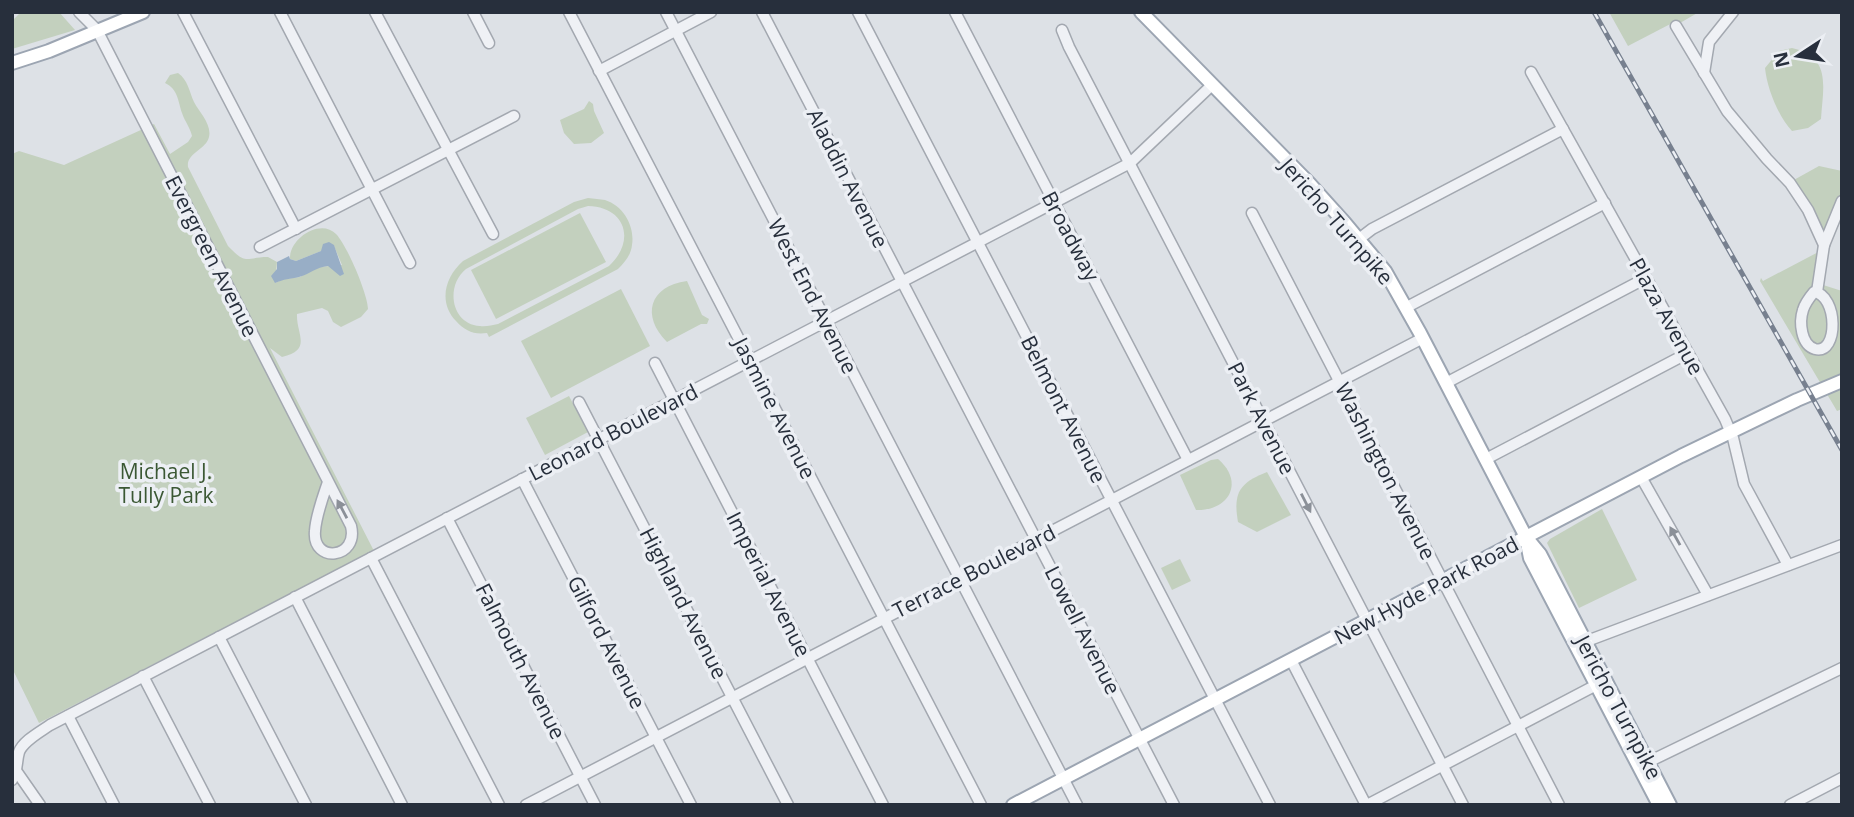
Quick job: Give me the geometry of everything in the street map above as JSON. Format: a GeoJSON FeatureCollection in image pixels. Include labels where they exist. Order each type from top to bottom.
{"type":"FeatureCollection","features":[{"type":"Feature","properties":{"kind":"main road"},"geometry":{"type":"LineString","coordinates":[[12,63],[49,51],[143,12]]}},
{"type":"Feature","properties":{"kind":"main road","name":"Jericho Turnpike"},"geometry":{"type":"LineString","coordinates":[[1141,12],[1309,183],[1385,271],[1407,307],[1526,537],[1530,558],[1581,644],[1643,764],[1670,805]]}},
{"type":"Feature","properties":{"kind":"main road","name":"New Hyde Park Road"},"geometry":{"type":"LineString","coordinates":[[1013,805],[1641,477],[1797,400],[1842,382]]}},
{"type":"Feature","properties":{"kind":"main road","name":"Jericho Turnpike"},"geometry":{"type":"LineString","coordinates":[[1643,764],[1658,805]]}},
{"type":"Feature","properties":{"kind":"street","name":"Evergreen Avenue"},"geometry":{"type":"LineString","coordinates":[[79,12],[97,30],[351,526],[353,537],[347,547],[334,553],[327,553],[318,547],[314,533],[328,482]]}},
{"type":"Feature","properties":{"kind":"street"},"geometry":{"type":"LineString","coordinates":[[183,12],[296,229]]}},
{"type":"Feature","properties":{"kind":"street"},"geometry":{"type":"LineString","coordinates":[[280,12],[410,262]]}},
{"type":"Feature","properties":{"kind":"street"},"geometry":{"type":"LineString","coordinates":[[375,12],[493,234]]}},
{"type":"Feature","properties":{"kind":"street"},"geometry":{"type":"LineString","coordinates":[[473,12],[489,43]]}},
{"type":"Feature","properties":{"kind":"street","name":"Jasmine Avenue"},"geometry":{"type":"LineString","coordinates":[[569,12],[981,805]]}},
{"type":"Feature","properties":{"kind":"street","name":"West End Avenue"},"geometry":{"type":"LineString","coordinates":[[666,12],[1077,805]]}},
{"type":"Feature","properties":{"kind":"street"},"geometry":{"type":"LineString","coordinates":[[599,71],[711,12]]}},
{"type":"Feature","properties":{"kind":"street","name":"Aladdin Avenue"},"geometry":{"type":"LineString","coordinates":[[762,12],[934,343]]}},
{"type":"Feature","properties":{"kind":"street","name":"Belmont Avenue"},"geometry":{"type":"LineString","coordinates":[[858,12],[1270,805]]}},
{"type":"Feature","properties":{"kind":"street","name":"Broadway"},"geometry":{"type":"LineString","coordinates":[[955,12],[1188,460]]}},
{"type":"Feature","properties":{"kind":"street"},"geometry":{"type":"LineString","coordinates":[[1704,73],[1709,42],[1733,12]]}},
{"type":"Feature","properties":{"kind":"street"},"geometry":{"type":"LineString","coordinates":[[1676,26],[1735,122],[1800,197],[1824,245]]}},
{"type":"Feature","properties":{"kind":"street","name":"Park Avenue"},"geometry":{"type":"LineString","coordinates":[[1062,30],[1463,805]]}},
{"type":"Feature","properties":{"kind":"street"},"geometry":{"type":"LineString","coordinates":[[1689,48],[1709,42]]}},
{"type":"Feature","properties":{"kind":"street","name":"Plaza Avenue"},"geometry":{"type":"LineString","coordinates":[[1531,72],[1730,432],[1746,489],[1788,565]]}},
{"type":"Feature","properties":{"kind":"street","name":"Leonard Boulevard"},"geometry":{"type":"LineString","coordinates":[[15,776],[16,749],[68,716],[1130,163],[1212,85]]}},
{"type":"Feature","properties":{"kind":"street"},"geometry":{"type":"LineString","coordinates":[[260,247],[514,116]]}},
{"type":"Feature","properties":{"kind":"street"},"geometry":{"type":"LineString","coordinates":[[1359,240],[1372,229],[1563,129]]}},
{"type":"Feature","properties":{"kind":"street"},"geometry":{"type":"LineString","coordinates":[[1817,292],[1824,245],[1842,201]]}},
{"type":"Feature","properties":{"kind":"street"},"geometry":{"type":"LineString","coordinates":[[1407,307],[1605,203]]}},
{"type":"Feature","properties":{"kind":"street","name":"Washington Avenue"},"geometry":{"type":"LineString","coordinates":[[1252,213],[1559,805]]}},
{"type":"Feature","properties":{"kind":"street"},"geometry":{"type":"LineString","coordinates":[[1447,383],[1646,278]]}},
{"type":"Feature","properties":{"kind":"street"},"geometry":{"type":"LineString","coordinates":[[1817,292],[1826,299],[1837,322],[1831,340],[1821,349],[1808,345],[1802,330],[1802,314],[1806,303],[1812,294],[1817,292]]}},
{"type":"Feature","properties":{"kind":"street","name":"Terrace Boulevard"},"geometry":{"type":"LineString","coordinates":[[526,805],[1423,338]]}},
{"type":"Feature","properties":{"kind":"street","name":"Lowell Avenue"},"geometry":{"type":"LineString","coordinates":[[934,343],[1174,805]]}},
{"type":"Feature","properties":{"kind":"street"},"geometry":{"type":"LineString","coordinates":[[1486,459],[1688,353]]}},
{"type":"Feature","properties":{"kind":"street","name":"Imperial Avenue"},"geometry":{"type":"LineString","coordinates":[[655,363],[883,805]]}},
{"type":"Feature","properties":{"kind":"street","name":"Highland Avenue"},"geometry":{"type":"LineString","coordinates":[[579,402],[788,805]]}},
{"type":"Feature","properties":{"kind":"street"},"geometry":{"type":"LineString","coordinates":[[1641,477],[1708,595]]}},
{"type":"Feature","properties":{"kind":"street","name":"Gilford Avenue"},"geometry":{"type":"LineString","coordinates":[[522,479],[691,805]]}},
{"type":"Feature","properties":{"kind":"street","name":"Falmouth Avenue"},"geometry":{"type":"LineString","coordinates":[[447,518],[595,805]]}},
{"type":"Feature","properties":{"kind":"street"},"geometry":{"type":"LineString","coordinates":[[1581,644],[1842,545]]}},
{"type":"Feature","properties":{"kind":"street"},"geometry":{"type":"LineString","coordinates":[[371,558],[499,805]]}},
{"type":"Feature","properties":{"kind":"street"},"geometry":{"type":"LineString","coordinates":[[295,597],[402,805]]}},
{"type":"Feature","properties":{"kind":"street"},"geometry":{"type":"LineString","coordinates":[[219,637],[306,805]]}},
{"type":"Feature","properties":{"kind":"street"},"geometry":{"type":"LineString","coordinates":[[1291,660],[1366,805],[1601,683]]}},
{"type":"Feature","properties":{"kind":"street"},"geometry":{"type":"LineString","coordinates":[[1643,764],[1842,668]]}},
{"type":"Feature","properties":{"kind":"street"},"geometry":{"type":"LineString","coordinates":[[143,676],[210,805]]}},
{"type":"Feature","properties":{"kind":"street"},"geometry":{"type":"LineString","coordinates":[[68,716],[114,805]]}},
{"type":"Feature","properties":{"kind":"street"},"geometry":{"type":"LineString","coordinates":[[15,776],[40,805]]}},
{"type":"Feature","properties":{"kind":"street"},"geometry":{"type":"LineString","coordinates":[[1790,805],[1839,779],[1842,791]]}},
{"type":"Feature","properties":{"kind":"green space"},"geometry":{"type":"Polygon","coordinates":[[[21,12],[59,12],[75,30],[12,49],[12,21],[21,12]]]}},
{"type":"Feature","properties":{"kind":"green space"},"geometry":{"type":"Polygon","coordinates":[[[1609,12],[1699,12],[1628,46],[1609,12]]]}},
{"type":"Feature","properties":{"kind":"green space"},"geometry":{"type":"Polygon","coordinates":[[[1792,48],[1814,58],[1822,75],[1823,85],[1821,119],[1808,128],[1792,131],[1774,101],[1765,68],[1779,51],[1792,48]]]}},
{"type":"Feature","properties":{"kind":"green space","name":"Michael J. Tully Park"},"geometry":{"type":"Polygon","coordinates":[[[178,73],[186,82],[209,132],[207,141],[190,158],[188,167],[228,246],[246,259],[268,257],[277,262],[275,283],[300,277],[318,267],[342,265],[334,246],[296,261],[290,259],[291,251],[300,238],[322,228],[330,230],[341,240],[356,270],[368,309],[361,317],[341,327],[333,322],[328,311],[322,308],[297,314],[301,340],[297,350],[282,357],[270,348],[374,551],[39,723],[12,668],[12,154],[19,151],[64,165],[154,124],[170,154],[188,142],[192,136],[175,92],[165,83],[170,75],[178,73]]]}},
{"type":"Feature","properties":{"kind":"green space"},"geometry":{"type":"Polygon","coordinates":[[[589,101],[593,104],[604,133],[591,143],[574,144],[564,133],[560,120],[584,109],[589,101]]]}},
{"type":"Feature","properties":{"kind":"green space"},"geometry":{"type":"Polygon","coordinates":[[[1819,166],[1842,171],[1842,195],[1823,241],[1792,181],[1819,166]]]}},
{"type":"Feature","properties":{"kind":"green space"},"geometry":{"type":"Polygon","coordinates":[[[588,198],[605,200],[623,212],[632,231],[632,245],[621,266],[489,337],[487,333],[474,333],[459,324],[450,314],[446,298],[448,282],[457,267],[463,261],[574,202],[588,198]],[[588,206],[578,209],[466,269],[455,285],[454,303],[457,312],[470,324],[498,324],[609,266],[622,246],[623,227],[611,212],[588,206]]]}},
{"type":"Feature","properties":{"kind":"green space"},"geometry":{"type":"Polygon","coordinates":[[[580,213],[606,262],[496,319],[471,270],[580,213]]]}},
{"type":"Feature","properties":{"kind":"green space"},"geometry":{"type":"Polygon","coordinates":[[[1826,248],[1820,284],[1842,291],[1842,409],[1837,411],[1760,281],[1761,278],[1763,281],[1826,248]]]}},
{"type":"Feature","properties":{"kind":"green space"},"geometry":{"type":"Polygon","coordinates":[[[687,281],[702,315],[709,319],[707,324],[701,324],[667,342],[654,322],[653,304],[664,289],[687,281]]]}},
{"type":"Feature","properties":{"kind":"green space"},"geometry":{"type":"Polygon","coordinates":[[[621,289],[650,346],[551,398],[521,341],[621,289]]]}},
{"type":"Feature","properties":{"kind":"green space"},"geometry":{"type":"Polygon","coordinates":[[[569,396],[588,432],[545,455],[526,418],[569,396]]]}},
{"type":"Feature","properties":{"kind":"green space"},"geometry":{"type":"Polygon","coordinates":[[[1218,459],[1231,477],[1230,494],[1217,506],[1196,510],[1180,475],[1218,459]]]}},
{"type":"Feature","properties":{"kind":"green space"},"geometry":{"type":"Polygon","coordinates":[[[1267,472],[1291,515],[1257,532],[1238,522],[1236,504],[1244,485],[1267,472]]]}},
{"type":"Feature","properties":{"kind":"green space"},"geometry":{"type":"Polygon","coordinates":[[[1602,509],[1637,580],[1579,608],[1547,543],[1602,509]]]}},
{"type":"Feature","properties":{"kind":"green space"},"geometry":{"type":"Polygon","coordinates":[[[1180,559],[1191,581],[1172,590],[1161,568],[1180,559]]]}},
{"type":"Feature","properties":{"kind":"water"},"geometry":{"type":"Polygon","coordinates":[[[329,242],[334,245],[344,274],[340,276],[328,266],[275,283],[271,276],[277,269],[277,262],[289,256],[296,261],[321,251],[323,244],[329,242]]]}},
{"type":"Feature","properties":{"kind":"railway"},"geometry":{"type":"LineString","coordinates":[[1594,12],[1842,450]]}}]}
